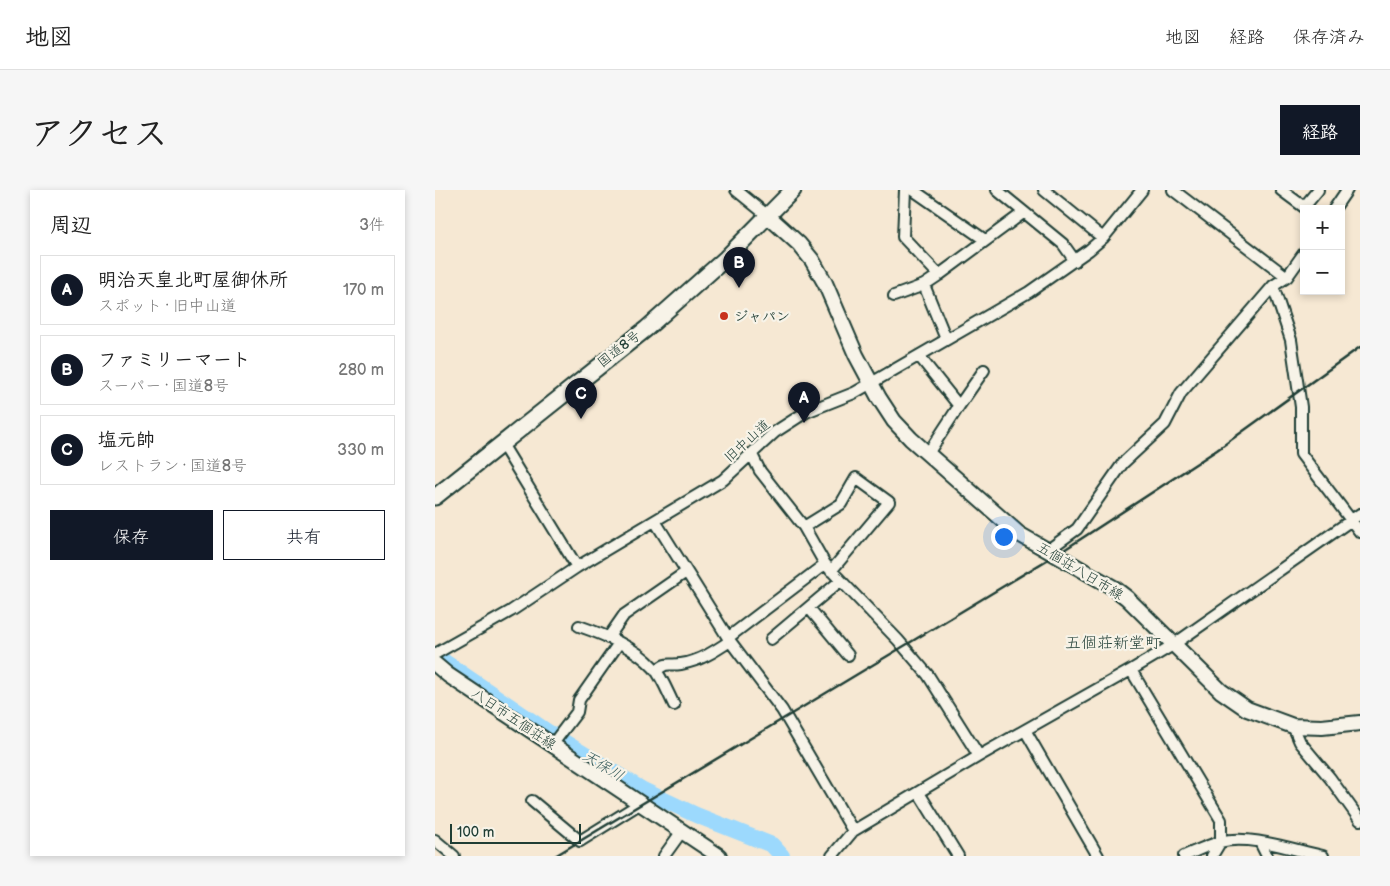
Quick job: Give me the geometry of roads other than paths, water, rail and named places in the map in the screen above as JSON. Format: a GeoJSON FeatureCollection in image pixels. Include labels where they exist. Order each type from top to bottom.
{"type":"FeatureCollection","features":[{"type":"Feature","properties":{"kind":"highway","name":"国道8号"},"geometry":{"type":"LineString","coordinates":[[435,497],[645,329],[726,258],[793,190]]}},
{"type":"Feature","properties":{"kind":"main road","name":"五個荘八日市線"},"geometry":{"type":"LineString","coordinates":[[768,216],[799,244],[812,260],[825,283],[856,356],[894,421],[927,455],[1019,534],[1114,588],[1127,598],[1221,690],[1247,708],[1293,726],[1322,727],[1360,723]]}},
{"type":"Feature","properties":{"kind":"main road","name":"八日市五個荘線"},"geometry":{"type":"LineString","coordinates":[[435,664],[552,745],[719,856]]}},
{"type":"Feature","properties":{"kind":"street"},"geometry":{"type":"LineString","coordinates":[[736,190],[768,216]]}},
{"type":"Feature","properties":{"kind":"street"},"geometry":{"type":"LineString","coordinates":[[905,190],[903,237],[939,275]]}},
{"type":"Feature","properties":{"kind":"street"},"geometry":{"type":"LineString","coordinates":[[913,190],[985,240]]}},
{"type":"Feature","properties":{"kind":"street"},"geometry":{"type":"LineString","coordinates":[[997,190],[1063,244],[1075,261]]}},
{"type":"Feature","properties":{"kind":"street"},"geometry":{"type":"LineString","coordinates":[[1045,190],[1103,238]]}},
{"type":"Feature","properties":{"kind":"street","name":"旧中山道"},"geometry":{"type":"LineString","coordinates":[[435,654],[511,611],[577,567],[723,480],[775,432],[806,412],[854,394],[1029,292],[1075,261],[1103,238],[1142,190]]}},
{"type":"Feature","properties":{"kind":"street"},"geometry":{"type":"LineString","coordinates":[[1173,190],[1287,277]]}},
{"type":"Feature","properties":{"kind":"street"},"geometry":{"type":"LineString","coordinates":[[1281,190],[1305,207],[1318,190]]}},
{"type":"Feature","properties":{"kind":"street"},"geometry":{"type":"LineString","coordinates":[[1337,205],[1347,190]]}},
{"type":"Feature","properties":{"kind":"street"},"geometry":{"type":"LineString","coordinates":[[894,296],[924,285],[1023,213]]}},
{"type":"Feature","properties":{"kind":"street"},"geometry":{"type":"LineString","coordinates":[[1048,550],[1077,529],[1123,463],[1165,424],[1181,392],[1273,286],[1287,277],[1300,259]]}},
{"type":"Feature","properties":{"kind":"street"},"geometry":{"type":"LineString","coordinates":[[924,285],[946,339]]}},
{"type":"Feature","properties":{"kind":"street"},"geometry":{"type":"LineString","coordinates":[[1273,286],[1291,340],[1301,407],[1301,454],[1360,532]]}},
{"type":"Feature","properties":{"kind":"street"},"geometry":{"type":"LineString","coordinates":[[919,356],[959,406]]}},
{"type":"Feature","properties":{"kind":"street"},"geometry":{"type":"LineString","coordinates":[[927,455],[984,370]]}},
{"type":"Feature","properties":{"kind":"street"},"geometry":{"type":"LineString","coordinates":[[502,444],[577,567]]}},
{"type":"Feature","properties":{"kind":"street"},"geometry":{"type":"LineString","coordinates":[[752,455],[760,471],[804,527],[828,567],[898,640],[928,675],[979,756]]}},
{"type":"Feature","properties":{"kind":"street"},"geometry":{"type":"LineString","coordinates":[[656,671],[665,664],[681,664],[710,655],[828,567],[889,502],[856,478],[841,504],[804,527]]}},
{"type":"Feature","properties":{"kind":"street"},"geometry":{"type":"LineString","coordinates":[[832,856],[853,831],[979,756],[1173,645],[1360,514]]}},
{"type":"Feature","properties":{"kind":"street"},"geometry":{"type":"LineString","coordinates":[[655,521],[729,639],[783,710],[853,831]]}},
{"type":"Feature","properties":{"kind":"street"},"geometry":{"type":"LineString","coordinates":[[608,638],[624,614],[686,572]]}},
{"type":"Feature","properties":{"kind":"street"},"geometry":{"type":"LineString","coordinates":[[771,639],[840,581]]}},
{"type":"Feature","properties":{"kind":"street"},"geometry":{"type":"LineString","coordinates":[[809,608],[848,655]]}},
{"type":"Feature","properties":{"kind":"street"},"geometry":{"type":"LineString","coordinates":[[579,626],[631,650],[656,671],[674,705]]}},
{"type":"Feature","properties":{"kind":"street"},"geometry":{"type":"LineString","coordinates":[[552,745],[577,712],[579,700],[619,643]]}},
{"type":"Feature","properties":{"kind":"street"},"geometry":{"type":"LineString","coordinates":[[1131,670],[1221,820],[1221,841],[1212,856]]}},
{"type":"Feature","properties":{"kind":"street"},"geometry":{"type":"LineString","coordinates":[[1293,726],[1300,742],[1330,778],[1360,820]]}},
{"type":"Feature","properties":{"kind":"street"},"geometry":{"type":"LineString","coordinates":[[1025,730],[1098,856]]}},
{"type":"Feature","properties":{"kind":"street"},"geometry":{"type":"LineString","coordinates":[[919,793],[958,856]]}},
{"type":"Feature","properties":{"kind":"street"},"geometry":{"type":"LineString","coordinates":[[532,801],[580,841],[641,803]]}},
{"type":"Feature","properties":{"kind":"street"},"geometry":{"type":"LineString","coordinates":[[664,856],[682,831]]}},
{"type":"Feature","properties":{"kind":"street"},"geometry":{"type":"LineString","coordinates":[[435,840],[454,856]]}},
{"type":"Feature","properties":{"kind":"street"},"geometry":{"type":"LineString","coordinates":[[1184,856],[1221,841],[1241,840],[1260,842],[1323,856]]}},
{"type":"Feature","properties":{"kind":"street"},"geometry":{"type":"LineString","coordinates":[[1260,842],[1267,856]]}},
{"type":"Feature","properties":{"kind":"waterway","name":"天保川"},"geometry":{"type":"LineString","coordinates":[[435,654],[548,732],[643,790],[696,815],[772,845],[782,856]]}},
{"type":"Feature","properties":{"kind":"railway"},"geometry":{"type":"LineString","coordinates":[[555,856],[1067,548],[1217,450],[1360,347]]}},
{"type":"Feature","properties":{"kind":"place","name":"ファミリーマート"},"geometry":{"type":"Point","coordinates":[739,288]}},
{"type":"Feature","properties":{"kind":"place","name":"ジャパン"},"geometry":{"type":"Point","coordinates":[724,316]}},
{"type":"Feature","properties":{"kind":"place","name":"塩元帥"},"geometry":{"type":"Point","coordinates":[581,419]}},
{"type":"Feature","properties":{"kind":"place","name":"明治天皇北町屋御休所"},"geometry":{"type":"Point","coordinates":[804,423]}},
{"type":"Feature","properties":{"kind":"district","name":"五個荘新堂町"},"geometry":{"type":"Point","coordinates":[1113,643]}}]}
